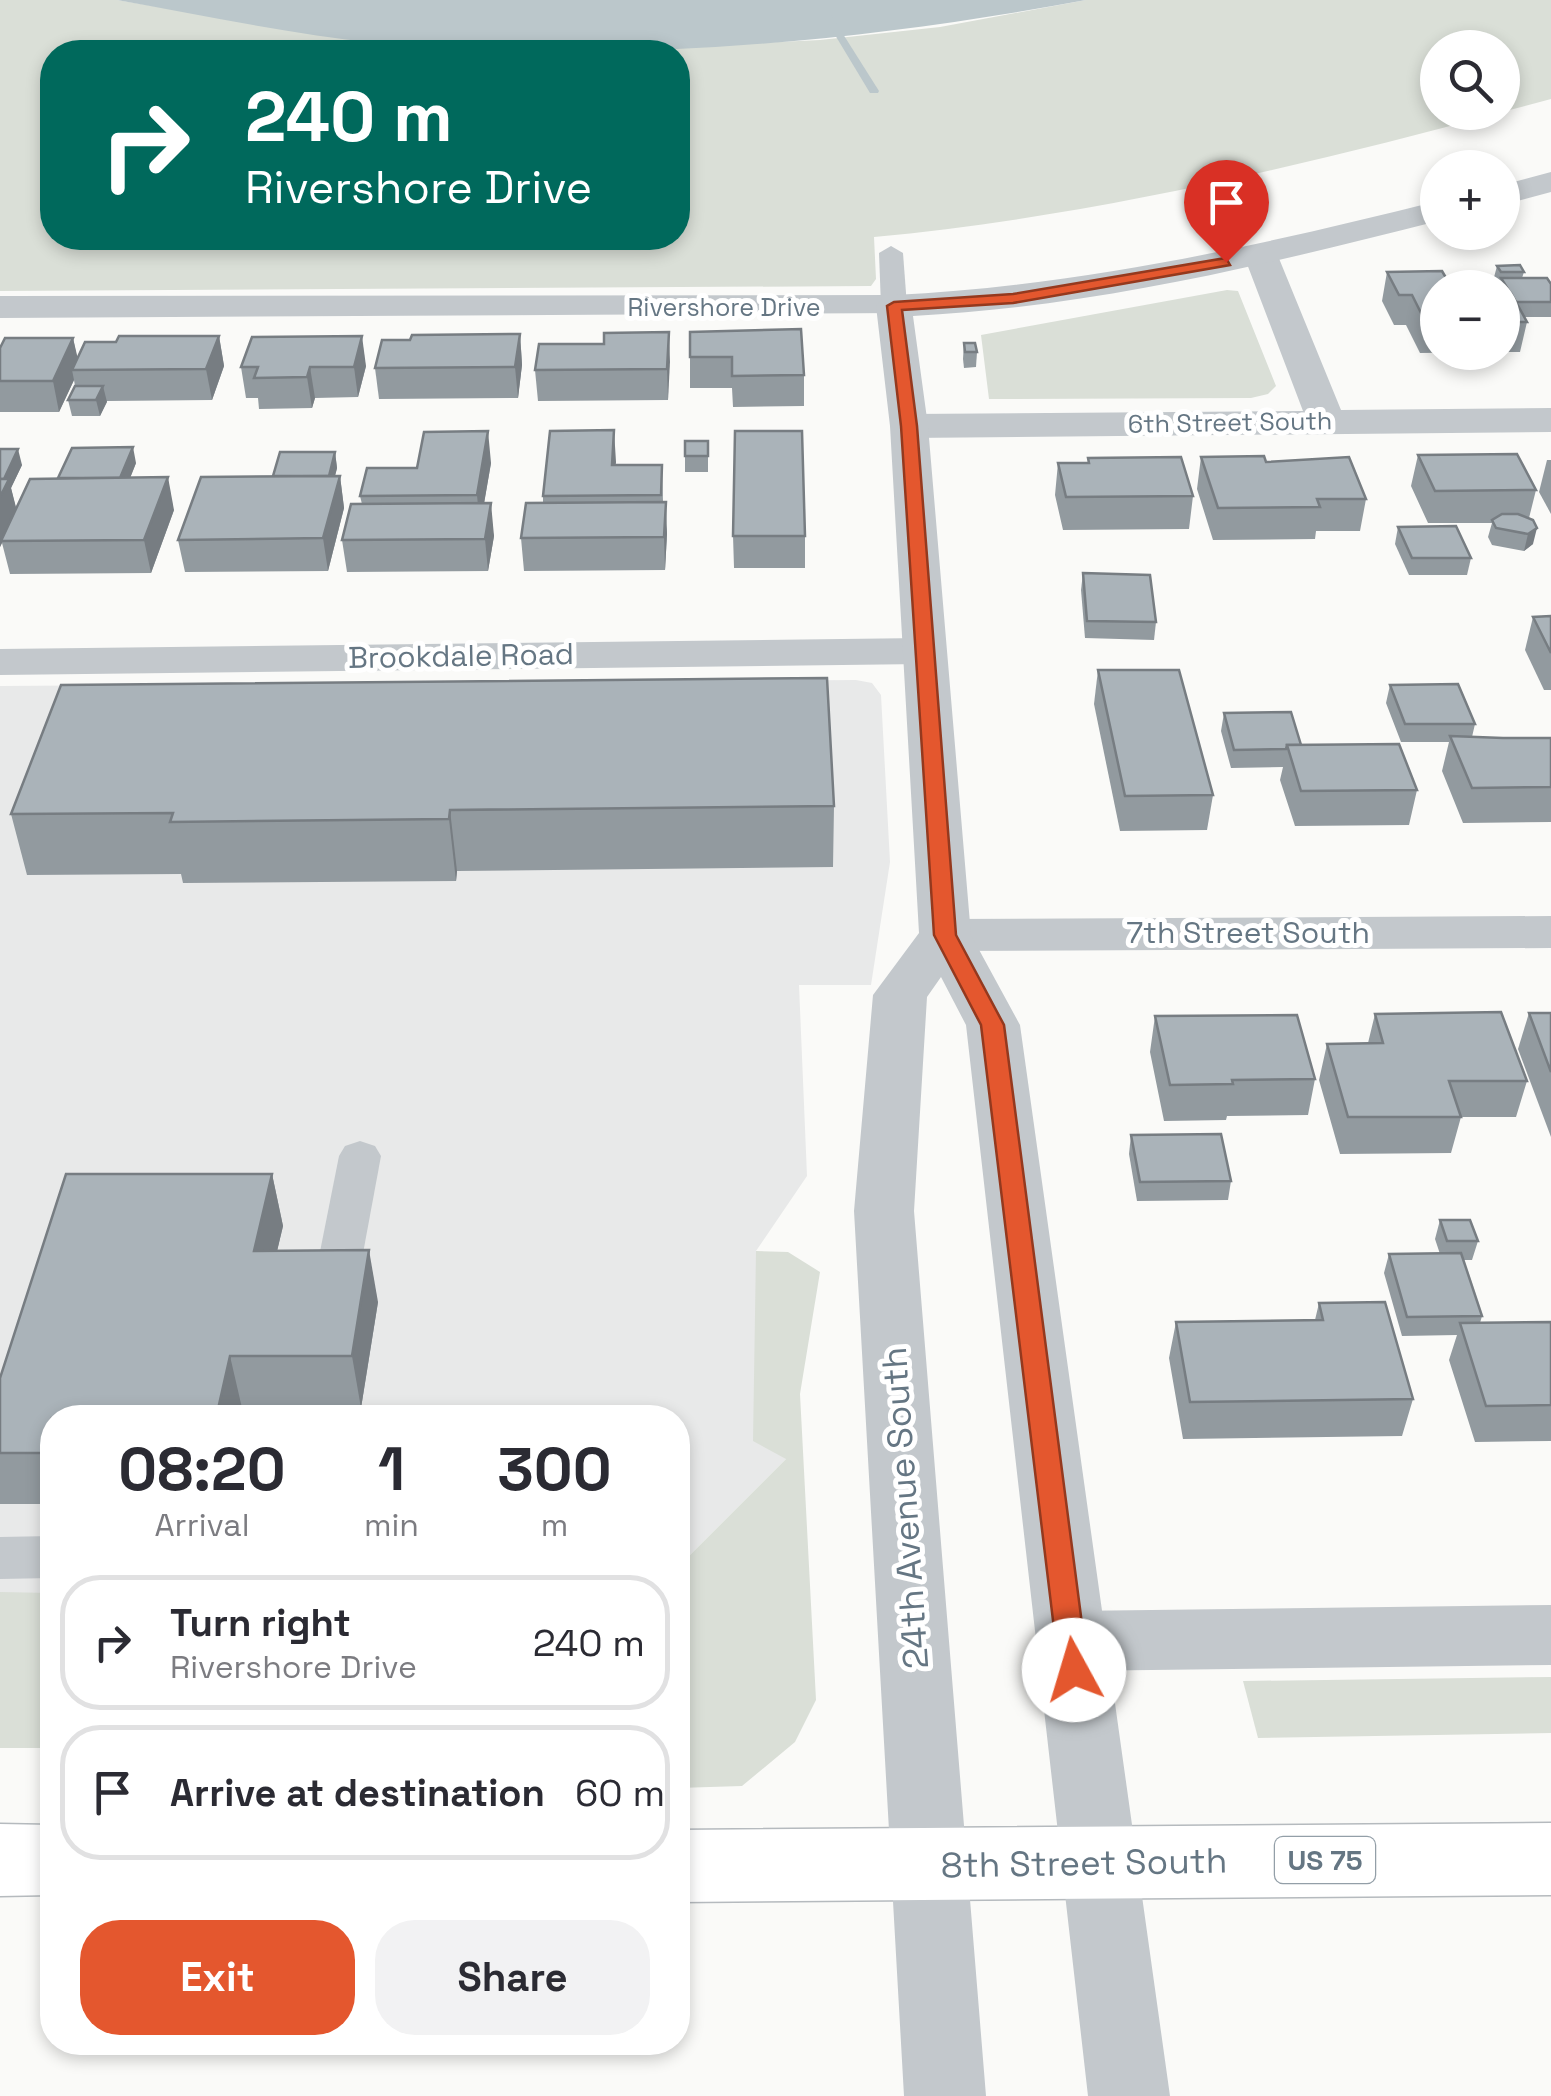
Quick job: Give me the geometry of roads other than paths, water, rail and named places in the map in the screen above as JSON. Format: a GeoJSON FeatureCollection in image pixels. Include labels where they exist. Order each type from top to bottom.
{"type":"FeatureCollection","features":[{"type":"Feature","properties":{"kind":"main road","name":"8th Street South"},"geometry":{"type":"LineString","coordinates":[[690,1866],[1551,1858]]}},
{"type":"Feature","properties":{"kind":"main road"},"geometry":{"type":"LineString","coordinates":[[0,1860],[40,1860]]}},
{"type":"Feature","properties":{"kind":"street"},"geometry":{"type":"LineString","coordinates":[[1520,190],[1551,182]]}},
{"type":"Feature","properties":{"kind":"street","name":"Rivershore Drive"},"geometry":{"type":"LineString","coordinates":[[0,307],[894,306],[1013,299],[1261,256],[1420,216]]}},
{"type":"Feature","properties":{"kind":"street"},"geometry":{"type":"LineString","coordinates":[[1261,256],[1326,421]]}},
{"type":"Feature","properties":{"kind":"street"},"geometry":{"type":"LineString","coordinates":[[894,306],[909,426],[945,935],[993,1025],[1129,2096]]}},
{"type":"Feature","properties":{"kind":"street","name":"6th Street South"},"geometry":{"type":"LineString","coordinates":[[909,426],[1551,420]]}},
{"type":"Feature","properties":{"kind":"street","name":"Brookdale Road"},"geometry":{"type":"LineString","coordinates":[[0,662],[922,651]]}},
{"type":"Feature","properties":{"kind":"street","name":"7th Street South"},"geometry":{"type":"LineString","coordinates":[[945,935],[1551,932]]}},
{"type":"Feature","properties":{"kind":"street","name":"24th Avenue South"},"geometry":{"type":"LineString","coordinates":[[945,935],[900,995],[884,1211],[945,2096]]}},
{"type":"Feature","properties":{"kind":"street"},"geometry":{"type":"LineString","coordinates":[[1071,1641],[1551,1635]]}},
{"type":"Feature","properties":{"kind":"lane"},"geometry":{"type":"LineString","coordinates":[[892,253],[894,306]]}},
{"type":"Feature","properties":{"kind":"lane"},"geometry":{"type":"LineString","coordinates":[[332,1302],[360,1156]]}},
{"type":"Feature","properties":{"kind":"lane"},"geometry":{"type":"LineString","coordinates":[[0,1558],[40,1557]]}},
{"type":"Feature","properties":{"kind":"waterway"},"geometry":{"type":"LineString","coordinates":[[827,17],[874,91]]}}]}
